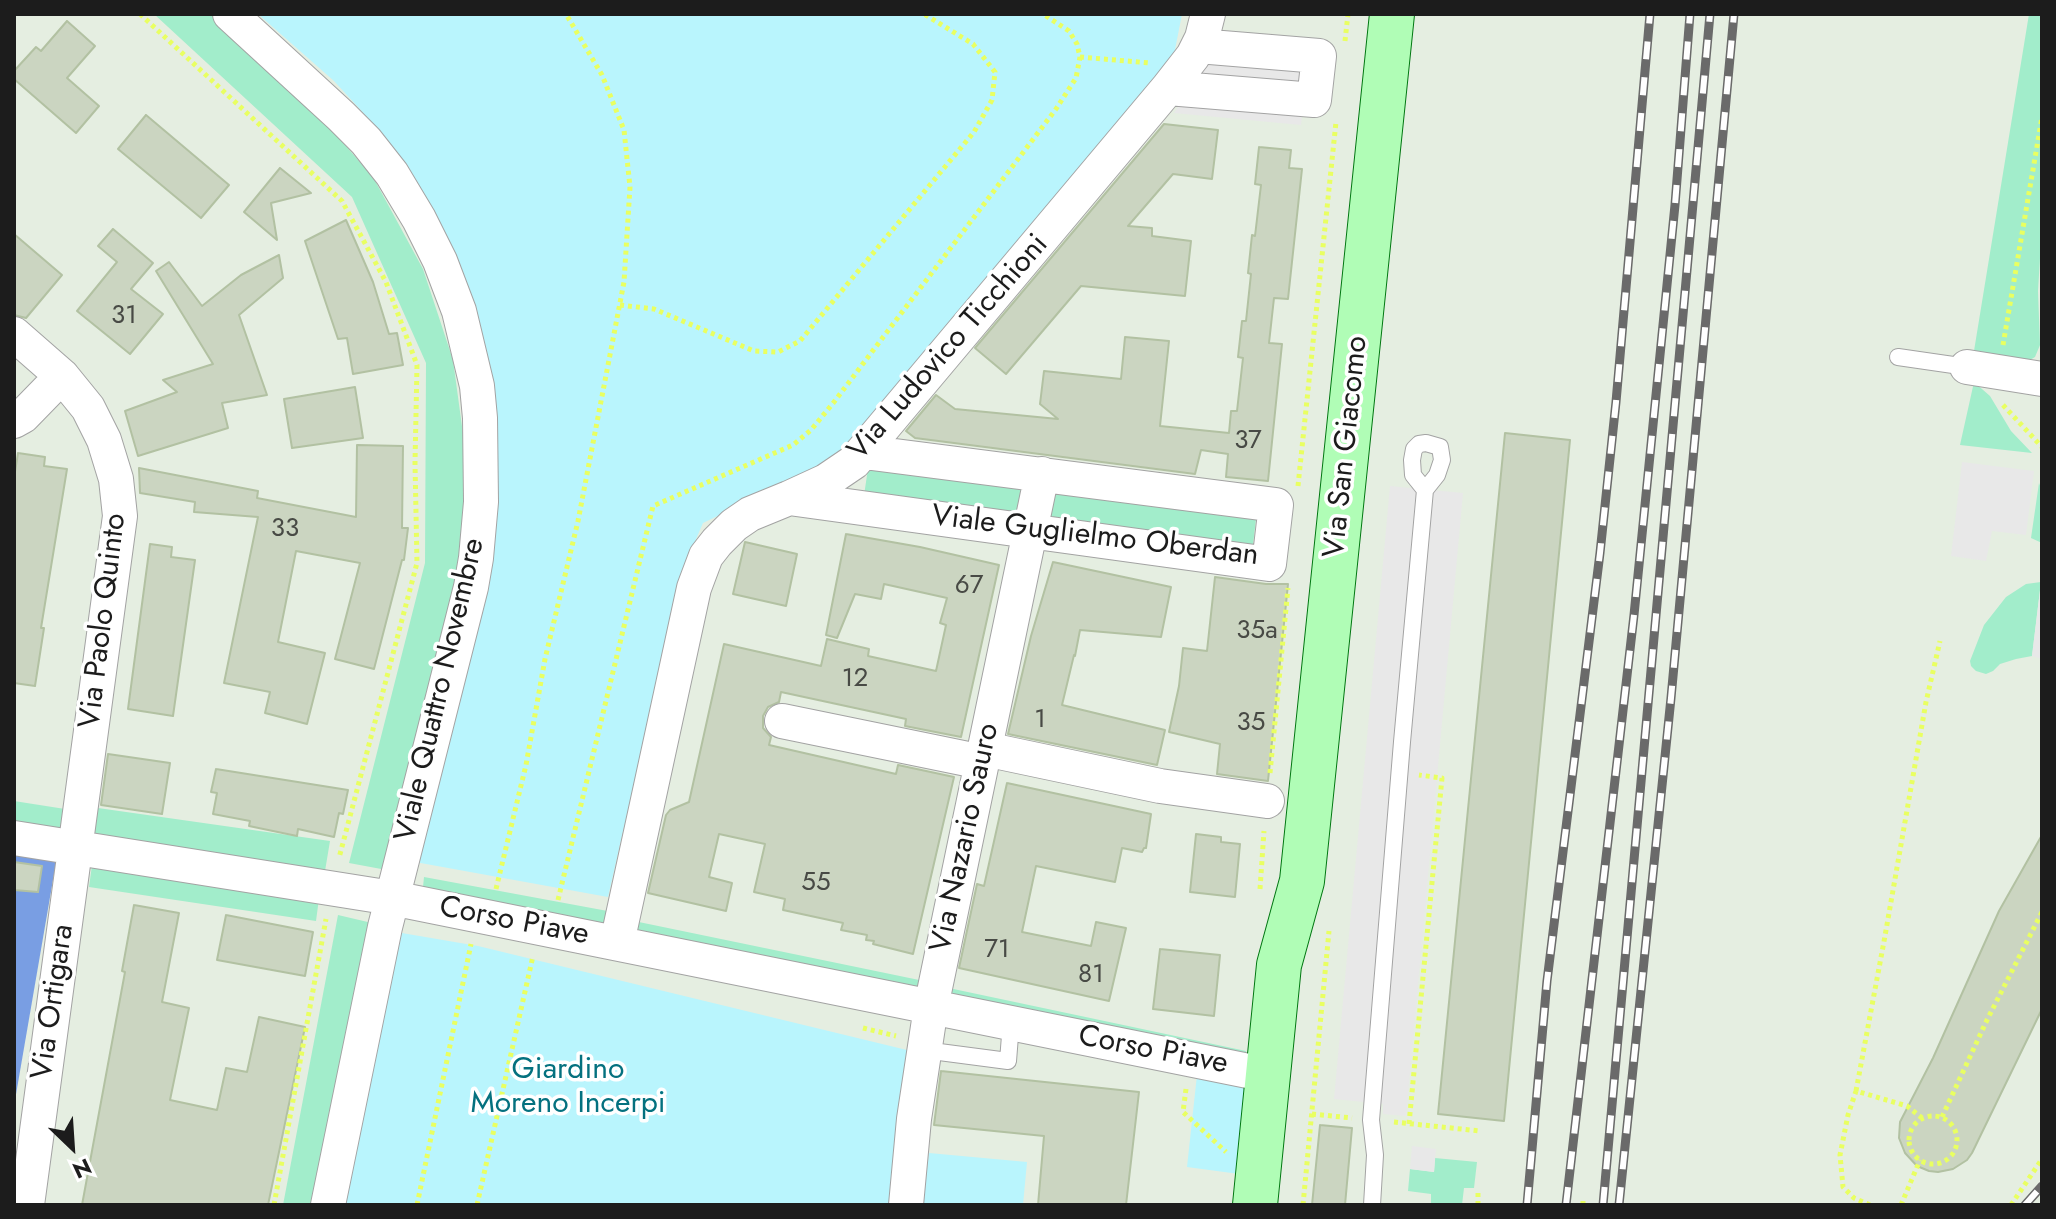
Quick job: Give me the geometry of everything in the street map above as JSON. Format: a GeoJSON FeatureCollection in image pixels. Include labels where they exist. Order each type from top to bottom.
{"type":"FeatureCollection","features":[{"type":"Feature","properties":{"kind":"street","name":"Viale Quattro Novembre"},"geometry":{"type":"LineString","coordinates":[[230,14],[358,132],[392,174],[440,261],[459,311],[477,386],[481,502],[473,573],[392,898],[328,1205]]}},
{"type":"Feature","properties":{"kind":"street"},"geometry":{"type":"LineString","coordinates":[[1184,67],[1208,14]]}},
{"type":"Feature","properties":{"kind":"street","name":"Via San Giacomo"},"geometry":{"type":"LineString","coordinates":[[1282,1205],[1279,965],[1302,881],[1392,14]]}},
{"type":"Feature","properties":{"kind":"street","name":"Via Ludovico Ticchioni"},"geometry":{"type":"LineString","coordinates":[[617,943],[698,573],[711,549],[734,525],[750,514],[842,471],[864,452],[1184,67]]}},
{"type":"Feature","properties":{"kind":"street","name":"Via Paolo Quinto"},"geometry":{"type":"LineString","coordinates":[[14,334],[62,376],[88,408],[104,440],[116,479],[120,516],[74,847]]}},
{"type":"Feature","properties":{"kind":"street"},"geometry":{"type":"LineString","coordinates":[[1983,370],[2042,379]]}},
{"type":"Feature","properties":{"kind":"street"},"geometry":{"type":"LineString","coordinates":[[14,421],[23,416],[62,376]]}},
{"type":"Feature","properties":{"kind":"street","name":"Viale Guglielmo Oberdan"},"geometry":{"type":"LineString","coordinates":[[789,498],[1269,564],[1276,505],[864,452]]}},
{"type":"Feature","properties":{"kind":"street","name":"Via Nazario Sauro"},"geometry":{"type":"LineString","coordinates":[[906,1205],[914,1119],[931,1007],[1042,474]]}},
{"type":"Feature","properties":{"kind":"street"},"geometry":{"type":"LineString","coordinates":[[782,721],[1160,786],[1267,801]]}},
{"type":"Feature","properties":{"kind":"street","name":"Corso Piave"},"geometry":{"type":"LineString","coordinates":[[14,838],[392,898],[480,930],[617,943],[1282,1077]]}},
{"type":"Feature","properties":{"kind":"street","name":"Via Ortigara"},"geometry":{"type":"LineString","coordinates":[[27,1205],[74,847]]}},
{"type":"Feature","properties":{"kind":"street","name":"Via San Giacomo"},"geometry":{"type":"LineString","coordinates":[[1255,1205],[1282,1077]]}},
{"type":"Feature","properties":{"kind":"lane"},"geometry":{"type":"LineString","coordinates":[[1898,357],[1983,370]]}},
{"type":"Feature","properties":{"kind":"lane"},"geometry":{"type":"LineString","coordinates":[[1372,1205],[1375,1155],[1371,1120],[1425,490]]}},
{"type":"Feature","properties":{"kind":"lane"},"geometry":{"type":"LineString","coordinates":[[924,1050],[1008,1061],[1011,1023]]}},
{"type":"Feature","properties":{"kind":"path","name":"Viale Quattro Novembre"},"geometry":{"type":"LineString","coordinates":[[140,14],[342,201],[386,282],[417,365],[417,563],[340,855]]}},
{"type":"Feature","properties":{"kind":"path"},"geometry":{"type":"LineString","coordinates":[[417,1205],[480,930],[526,765],[545,659],[578,521],[624,282],[630,187],[624,130],[602,75],[566,14]]}},
{"type":"Feature","properties":{"kind":"path"},"geometry":{"type":"LineString","coordinates":[[620,305],[654,309],[754,351],[778,352],[800,341],[974,132],[992,100],[995,72],[973,44],[924,14]]}},
{"type":"Feature","properties":{"kind":"path"},"geometry":{"type":"LineString","coordinates":[[558,900],[653,506],[793,445],[811,430],[844,389],[1056,109],[1076,78],[1080,57],[1077,44],[1069,31],[1043,14]]}},
{"type":"Feature","properties":{"kind":"path"},"geometry":{"type":"LineString","coordinates":[[1080,57],[1184,67]]}},
{"type":"Feature","properties":{"kind":"path"},"geometry":{"type":"LineString","coordinates":[[2042,117],[1983,370],[2002,404],[2042,447]]}},
{"type":"Feature","properties":{"kind":"path"},"geometry":{"type":"LineString","coordinates":[[1870,1205],[1854,1198],[1843,1187],[1840,1155],[1856,1091],[1926,702],[1940,641]]}},
{"type":"Feature","properties":{"kind":"path"},"geometry":{"type":"LineString","coordinates":[[1399,773],[1442,778],[1409,1124]]}},
{"type":"Feature","properties":{"kind":"path"},"geometry":{"type":"LineString","coordinates":[[274,1205],[332,888]]}},
{"type":"Feature","properties":{"kind":"path"},"geometry":{"type":"LineString","coordinates":[[1942,1117],[2042,912]]}},
{"type":"Feature","properties":{"kind":"path"},"geometry":{"type":"LineString","coordinates":[[477,1205],[533,956]]}},
{"type":"Feature","properties":{"kind":"path"},"geometry":{"type":"LineString","coordinates":[[1190,1058],[1183,1112],[1236,1160]]}},
{"type":"Feature","properties":{"kind":"path"},"geometry":{"type":"LineString","coordinates":[[1856,1091],[1907,1106],[1922,1118]]}},
{"type":"Feature","properties":{"kind":"path"},"geometry":{"type":"LineString","coordinates":[[1935,1115],[1954,1127],[1957,1135],[1954,1151],[1943,1162],[1927,1163],[1910,1149],[1909,1135],[1922,1118],[1935,1115]]}},
{"type":"Feature","properties":{"kind":"path"},"geometry":{"type":"LineString","coordinates":[[2011,1205],[2042,1159]]}},
{"type":"Feature","properties":{"kind":"path"},"geometry":{"type":"LineString","coordinates":[[1901,1205],[1920,1160]]}},
{"type":"Feature","properties":{"kind":"path"},"geometry":{"type":"LineString","coordinates":[[1478,1193],[1478,1205]]}},
{"type":"Feature","properties":{"kind":"green space"},"geometry":{"type":"Polygon","coordinates":[[[154,14],[211,14],[303,97],[373,177],[423,269],[453,360],[469,478],[460,586],[392,871],[349,863],[425,563],[426,363],[352,197],[154,14]]]}},
{"type":"Feature","properties":{"kind":"green space"},"geometry":{"type":"Polygon","coordinates":[[[258,14],[1182,14],[1171,70],[852,451],[703,523],[683,569],[608,897],[415,862],[481,601],[448,249],[417,182],[379,130],[334,81],[258,14]]]}},
{"type":"Feature","properties":{"kind":"green space"},"geometry":{"type":"Polygon","coordinates":[[[2029,14],[2042,14],[2042,226],[2038,291],[2040,345],[2035,357],[2025,363],[1973,357],[2029,14]]]}},
{"type":"Feature","properties":{"kind":"green space"},"geometry":{"type":"Polygon","coordinates":[[[1974,382],[1990,396],[2011,431],[2032,453],[1960,445],[1974,382]]]}},
{"type":"Feature","properties":{"kind":"green space"},"geometry":{"type":"Polygon","coordinates":[[[869,462],[1027,482],[1021,523],[863,502],[869,462]]]}},
{"type":"Feature","properties":{"kind":"green space"},"geometry":{"type":"Polygon","coordinates":[[[1053,483],[1257,510],[1252,554],[1047,526],[1053,483]]]}},
{"type":"Feature","properties":{"kind":"green space"},"geometry":{"type":"Polygon","coordinates":[[[2039,483],[2042,491],[2042,543],[2031,538],[2039,483]]]}},
{"type":"Feature","properties":{"kind":"green space"},"geometry":{"type":"Polygon","coordinates":[[[2041,582],[2032,656],[2000,664],[1986,674],[1976,671],[1970,661],[1984,625],[2006,597],[2026,584],[2041,582]]]}},
{"type":"Feature","properties":{"kind":"green space"},"geometry":{"type":"Polygon","coordinates":[[[14,801],[65,809],[61,833],[14,826],[14,801]]]}},
{"type":"Feature","properties":{"kind":"green space"},"geometry":{"type":"Polygon","coordinates":[[[98,808],[330,841],[325,871],[94,837],[98,808]]]}},
{"type":"Feature","properties":{"kind":"green space"},"geometry":{"type":"Polygon","coordinates":[[[93,858],[320,891],[316,921],[89,887],[93,858]]]}},
{"type":"Feature","properties":{"kind":"green space"},"geometry":{"type":"Polygon","coordinates":[[[424,877],[613,912],[608,932],[422,897],[424,877]]]}},
{"type":"Feature","properties":{"kind":"green space"},"geometry":{"type":"Polygon","coordinates":[[[338,915],[372,923],[316,1205],[283,1205],[338,915]]]}},
{"type":"Feature","properties":{"kind":"green space"},"geometry":{"type":"Polygon","coordinates":[[[634,921],[924,981],[921,994],[631,934],[634,921]]]}},
{"type":"Feature","properties":{"kind":"green space","name":"Giardino Moreno Incerpi"},"geometry":{"type":"Polygon","coordinates":[[[396,932],[478,946],[911,1051],[895,1205],[337,1205],[396,932]]]}},
{"type":"Feature","properties":{"kind":"green space"},"geometry":{"type":"Polygon","coordinates":[[[944,987],[1246,1051],[1247,1064],[941,999],[944,987]]]}},
{"type":"Feature","properties":{"kind":"green space"},"geometry":{"type":"Polygon","coordinates":[[[1197,1075],[1263,1082],[1254,1176],[1187,1167],[1197,1075]]]}},
{"type":"Feature","properties":{"kind":"green space"},"geometry":{"type":"Polygon","coordinates":[[[929,1153],[1027,1162],[1023,1205],[923,1205],[929,1153]]]}},
{"type":"Feature","properties":{"kind":"green space"},"geometry":{"type":"Polygon","coordinates":[[[1435,1158],[1477,1162],[1474,1188],[1464,1188],[1462,1205],[1431,1205],[1431,1194],[1408,1191],[1410,1169],[1434,1172],[1435,1158]]]}},
{"type":"Feature","properties":{"kind":"shaded area"},"geometry":{"type":"Polygon","coordinates":[[[1223,35],[1310,43],[1301,125],[1174,113],[1223,35]]]}},
{"type":"Feature","properties":{"kind":"shaded area"},"geometry":{"type":"Polygon","coordinates":[[[1962,462],[2034,471],[2026,535],[1992,531],[1986,561],[1951,556],[1962,462]]]}},
{"type":"Feature","properties":{"kind":"shaded area"},"geometry":{"type":"Polygon","coordinates":[[[1390,486],[1463,493],[1406,1116],[1383,1114],[1383,1104],[1334,1099],[1390,486]]]}},
{"type":"Feature","properties":{"kind":"shaded area"},"geometry":{"type":"Polygon","coordinates":[[[2042,582],[2042,659],[2032,656],[2042,582]]]}},
{"type":"Feature","properties":{"kind":"shaded area"},"geometry":{"type":"Polygon","coordinates":[[[14,844],[58,851],[14,1106],[14,844]]]}},
{"type":"Feature","properties":{"kind":"shaded area"},"geometry":{"type":"Polygon","coordinates":[[[1412,1146],[1436,1149],[1434,1172],[1410,1169],[1412,1146]]]}},
{"type":"Feature","properties":{"kind":"building"},"geometry":{"type":"Polygon","coordinates":[[[67,21],[95,46],[67,78],[99,106],[76,133],[14,79],[14,71],[36,47],[41,51],[67,21]]]}},
{"type":"Feature","properties":{"kind":"building"},"geometry":{"type":"Polygon","coordinates":[[[146,115],[229,185],[201,218],[118,149],[146,115]]]}},
{"type":"Feature","properties":{"kind":"building"},"geometry":{"type":"Polygon","coordinates":[[[1164,124],[1218,130],[1212,179],[1173,174],[1128,226],[1152,228],[1152,236],[1191,241],[1185,296],[1081,286],[1006,374],[975,348],[1164,124]]]}},
{"type":"Feature","properties":{"kind":"building"},"geometry":{"type":"Polygon","coordinates":[[[1259,147],[1291,150],[1289,168],[1302,169],[1288,299],[1274,298],[1269,343],[1282,344],[1268,481],[1226,477],[1228,454],[1201,450],[1195,474],[915,438],[906,431],[936,395],[955,409],[1058,419],[1040,404],[1044,371],[1121,379],[1125,337],[1169,341],[1160,426],[1229,433],[1231,411],[1237,411],[1243,358],[1238,357],[1242,321],[1246,321],[1252,235],[1255,236],[1261,185],[1255,184],[1259,147]]]}},
{"type":"Feature","properties":{"kind":"building"},"geometry":{"type":"Polygon","coordinates":[[[280,168],[311,193],[271,203],[277,240],[244,212],[280,168]]]}},
{"type":"Feature","properties":{"kind":"building"},"geometry":{"type":"Polygon","coordinates":[[[346,220],[373,282],[389,334],[397,333],[403,365],[353,374],[347,338],[338,339],[305,241],[346,220]]]}},
{"type":"Feature","properties":{"kind":"building"},"geometry":{"type":"Polygon","coordinates":[[[113,229],[153,263],[131,289],[163,314],[130,354],[77,311],[117,262],[98,246],[113,229]]]}},
{"type":"Feature","properties":{"kind":"building"},"geometry":{"type":"Polygon","coordinates":[[[14,234],[62,275],[26,318],[14,315],[14,234]]]}},
{"type":"Feature","properties":{"kind":"building"},"geometry":{"type":"Polygon","coordinates":[[[279,255],[283,278],[239,315],[267,395],[222,403],[228,428],[138,456],[125,411],[177,392],[163,380],[213,364],[156,271],[169,262],[202,306],[241,275],[279,255]]]}},
{"type":"Feature","properties":{"kind":"building"},"geometry":{"type":"Polygon","coordinates":[[[355,387],[363,438],[292,448],[284,399],[355,387]]]}},
{"type":"Feature","properties":{"kind":"building"},"geometry":{"type":"Polygon","coordinates":[[[1505,433],[1570,440],[1504,1121],[1438,1114],[1505,433]]]}},
{"type":"Feature","properties":{"kind":"building"},"geometry":{"type":"Polygon","coordinates":[[[357,445],[403,446],[402,528],[408,528],[404,560],[374,669],[335,659],[360,563],[296,551],[278,642],[325,653],[307,724],[265,713],[270,692],[224,683],[258,517],[194,512],[195,502],[140,493],[139,468],[258,491],[257,498],[356,517],[357,445]]]}},
{"type":"Feature","properties":{"kind":"building"},"geometry":{"type":"Polygon","coordinates":[[[18,453],[45,457],[44,466],[67,469],[41,628],[44,628],[35,686],[14,683],[14,478],[18,453]]]}},
{"type":"Feature","properties":{"kind":"building"},"geometry":{"type":"Polygon","coordinates":[[[846,534],[999,565],[961,737],[905,726],[906,719],[781,692],[779,702],[768,707],[763,716],[763,728],[771,737],[769,745],[896,774],[898,765],[954,777],[913,954],[873,944],[874,941],[866,940],[867,935],[841,930],[843,923],[783,910],[785,899],[754,892],[765,844],[719,834],[709,877],[732,883],[726,911],[648,893],[666,815],[689,802],[724,644],[821,666],[827,639],[869,649],[868,656],[936,671],[946,625],[940,623],[947,598],[884,584],[881,599],[855,594],[837,638],[826,635],[846,534]]]}},
{"type":"Feature","properties":{"kind":"building"},"geometry":{"type":"Polygon","coordinates":[[[745,542],[797,554],[786,606],[733,594],[745,542]]]}},
{"type":"Feature","properties":{"kind":"building"},"geometry":{"type":"Polygon","coordinates":[[[150,544],[172,547],[171,557],[195,560],[173,716],[128,709],[150,544]]]}},
{"type":"Feature","properties":{"kind":"building"},"geometry":{"type":"Polygon","coordinates":[[[1053,562],[1171,587],[1161,637],[1080,630],[1062,705],[1165,730],[1157,765],[1008,734],[1031,636],[1053,562]]]}},
{"type":"Feature","properties":{"kind":"building"},"geometry":{"type":"Polygon","coordinates":[[[1215,577],[1288,584],[1268,781],[1217,774],[1220,744],[1169,732],[1183,648],[1207,651],[1215,577]]]}},
{"type":"Feature","properties":{"kind":"building"},"geometry":{"type":"Polygon","coordinates":[[[108,754],[170,763],[162,814],[101,805],[108,754]]]}},
{"type":"Feature","properties":{"kind":"building"},"geometry":{"type":"Polygon","coordinates":[[[216,769],[348,790],[334,837],[298,829],[297,836],[249,826],[250,821],[213,814],[217,793],[211,792],[216,769]]]}},
{"type":"Feature","properties":{"kind":"building"},"geometry":{"type":"Polygon","coordinates":[[[1007,783],[1151,814],[1146,848],[1142,852],[1122,848],[1115,882],[1036,866],[1022,932],[1091,946],[1096,922],[1126,928],[1109,1001],[959,968],[977,884],[984,886],[1007,783]]]}},
{"type":"Feature","properties":{"kind":"building"},"geometry":{"type":"Polygon","coordinates":[[[1196,834],[1221,837],[1221,842],[1240,844],[1235,897],[1190,892],[1196,834]]]}},
{"type":"Feature","properties":{"kind":"building"},"geometry":{"type":"Polygon","coordinates":[[[2042,835],[2042,1009],[1972,1153],[1953,1169],[1929,1171],[1917,1166],[1905,1153],[1899,1138],[1900,1122],[1933,1058],[1999,911],[2042,835]]]}},
{"type":"Feature","properties":{"kind":"building"},"geometry":{"type":"Polygon","coordinates":[[[14,862],[42,866],[38,892],[14,890],[14,862]]]}},
{"type":"Feature","properties":{"kind":"building"},"geometry":{"type":"Polygon","coordinates":[[[134,905],[179,913],[162,1002],[189,1008],[170,1100],[217,1110],[226,1068],[247,1072],[259,1017],[305,1027],[268,1205],[82,1205],[125,972],[122,971],[134,905]]]}},
{"type":"Feature","properties":{"kind":"building"},"geometry":{"type":"Polygon","coordinates":[[[226,915],[313,932],[305,976],[217,960],[226,915]]]}},
{"type":"Feature","properties":{"kind":"building"},"geometry":{"type":"Polygon","coordinates":[[[1160,949],[1220,955],[1214,1016],[1153,1009],[1160,949]]]}},
{"type":"Feature","properties":{"kind":"building"},"geometry":{"type":"Polygon","coordinates":[[[941,1071],[1139,1092],[1126,1205],[1038,1205],[1044,1136],[934,1125],[941,1071]]]}},
{"type":"Feature","properties":{"kind":"building"},"geometry":{"type":"Polygon","coordinates":[[[1320,1125],[1352,1128],[1345,1205],[1312,1205],[1320,1125]]]}},
{"type":"Feature","properties":{"kind":"railway"},"geometry":{"type":"LineString","coordinates":[[1527,1205],[1547,981],[1616,402],[1650,14]]}},
{"type":"Feature","properties":{"kind":"railway"},"geometry":{"type":"LineString","coordinates":[[1566,1205],[1634,615],[1675,205],[1690,14]]}},
{"type":"Feature","properties":{"kind":"railway"},"geometry":{"type":"LineString","coordinates":[[1603,1205],[1710,14]]}},
{"type":"Feature","properties":{"kind":"railway"},"geometry":{"type":"LineString","coordinates":[[1619,1205],[1671,698],[1734,14]]}},
{"type":"Feature","properties":{"kind":"railway"},"geometry":{"type":"LineString","coordinates":[[2025,1205],[2042,1186]]}}]}
